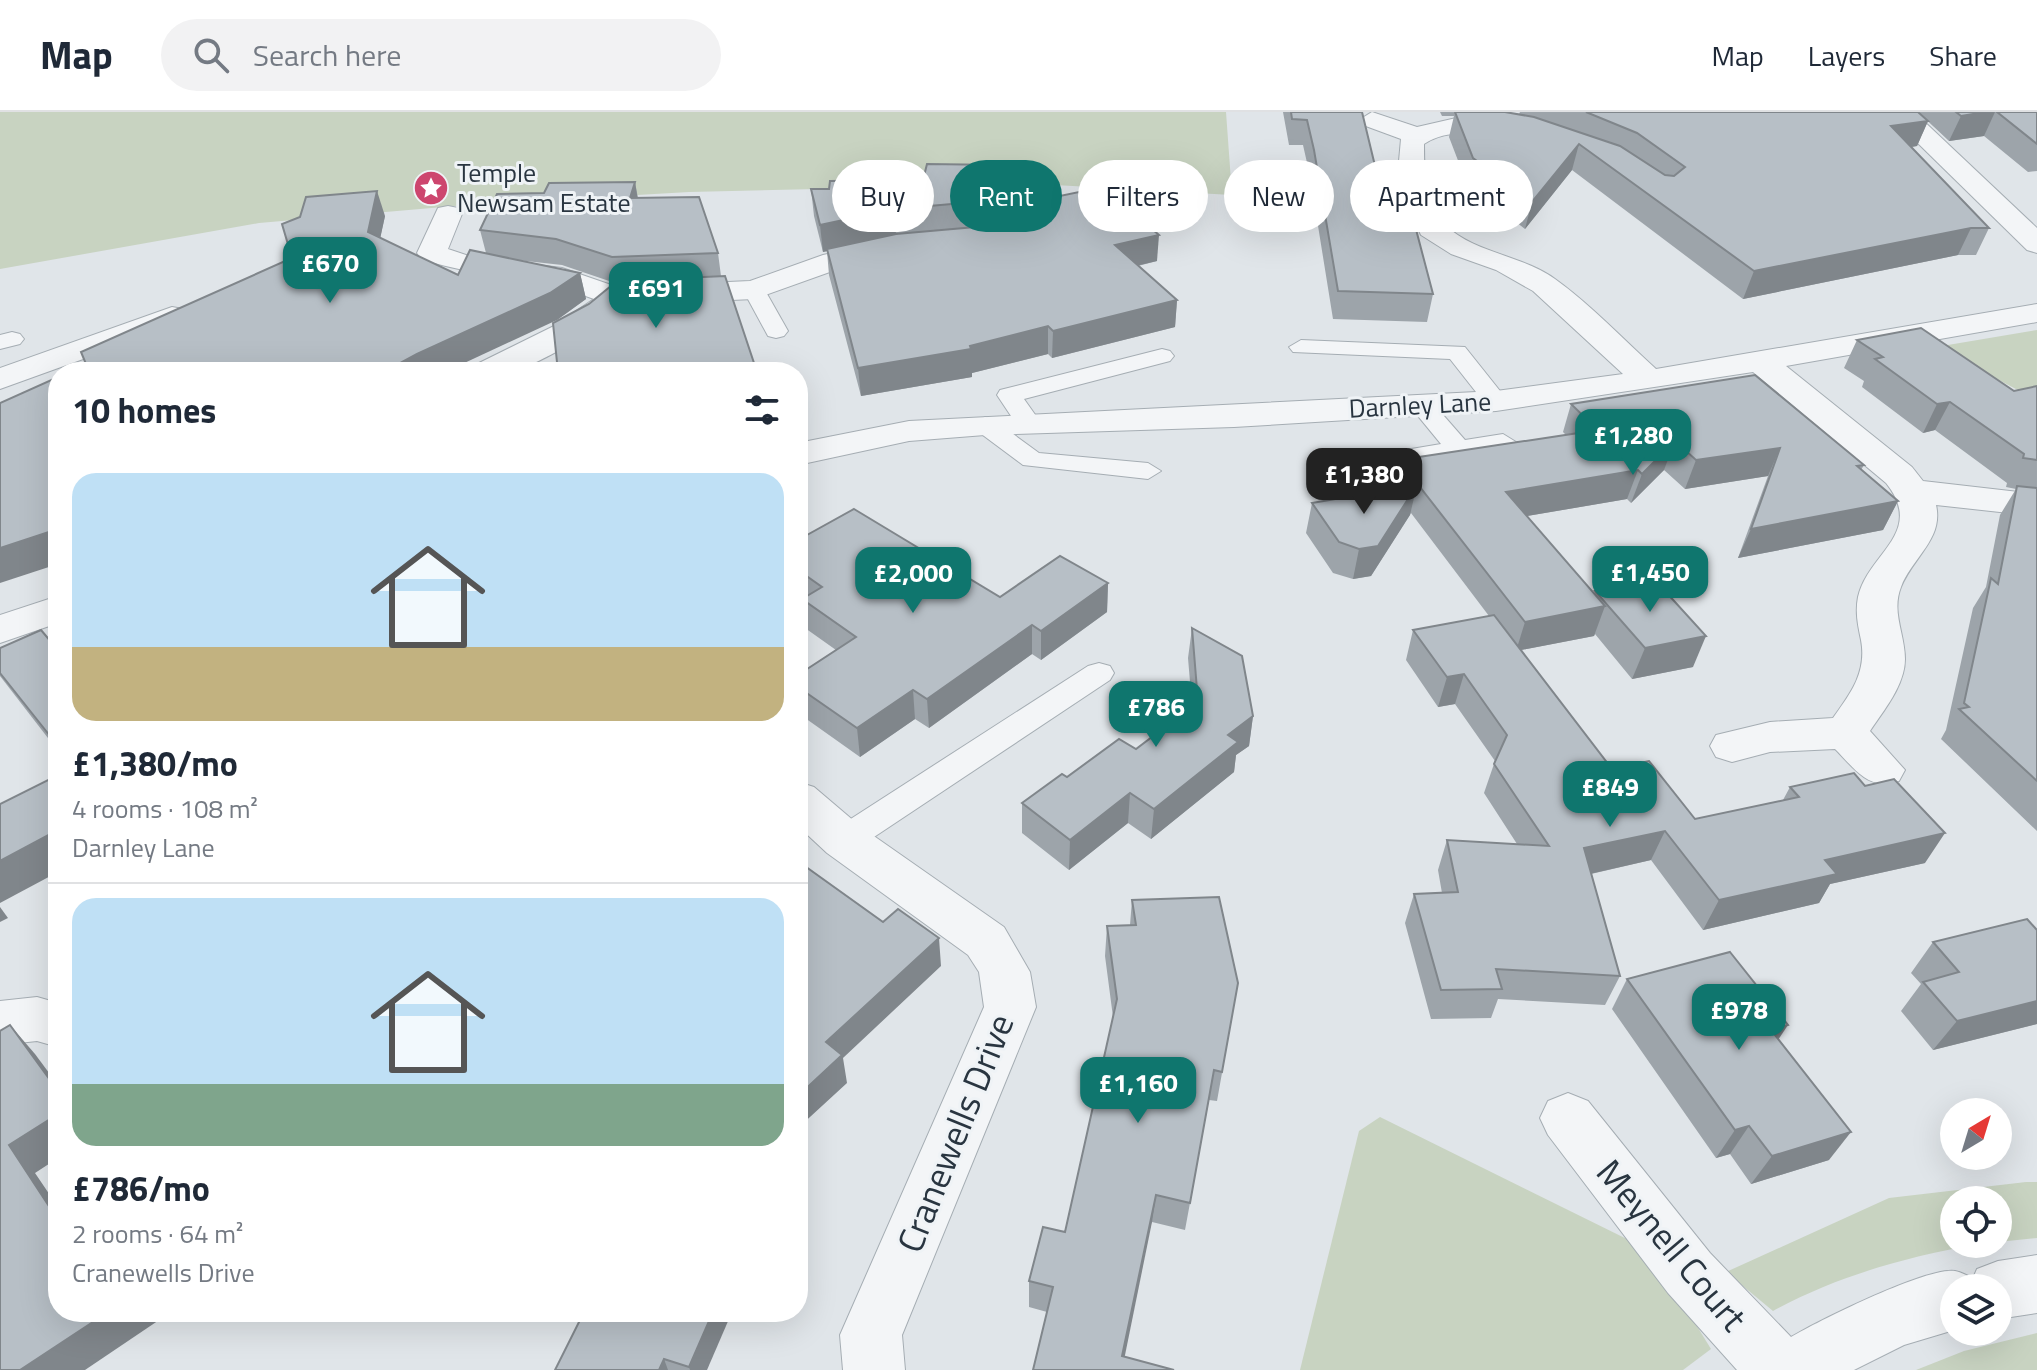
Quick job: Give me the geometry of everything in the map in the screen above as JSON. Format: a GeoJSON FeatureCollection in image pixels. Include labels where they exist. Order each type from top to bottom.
{"type":"FeatureCollection","features":[{"type":"Feature","properties":{"kind":"street"},"geometry":{"type":"LineString","coordinates":[[1899,112],[2037,244]]}},
{"type":"Feature","properties":{"kind":"street"},"geometry":{"type":"LineString","coordinates":[[1534,133],[1505,119],[1445,126],[1417,136],[1411,143],[1411,183],[1431,229],[1461,248],[1506,264],[1544,285],[1649,380]]}},
{"type":"Feature","properties":{"kind":"street"},"geometry":{"type":"LineString","coordinates":[[1372,120],[1417,136]]}},
{"type":"Feature","properties":{"kind":"street"},"geometry":{"type":"LineString","coordinates":[[448,214],[432,253],[468,265],[562,277],[614,296],[754,290],[833,261],[912,247]]}},
{"type":"Feature","properties":{"kind":"street"},"geometry":{"type":"LineString","coordinates":[[506,362],[583,322],[614,296]]}},
{"type":"Feature","properties":{"kind":"street","name":"Darnley Lane"},"geometry":{"type":"LineString","coordinates":[[808,452],[909,431],[985,425],[1234,417],[1496,401],[1649,380],[2037,313]]}},
{"type":"Feature","properties":{"kind":"street"},"geometry":{"type":"LineString","coordinates":[[0,379],[172,316]]}},
{"type":"Feature","properties":{"kind":"street"},"geometry":{"type":"LineString","coordinates":[[6,340],[41,362]]}},
{"type":"Feature","properties":{"kind":"street"},"geometry":{"type":"LineString","coordinates":[[1760,361],[1899,475],[1913,491],[1919,513],[1913,536],[1880,589],[1876,613],[1884,666],[1874,689],[1846,733]]}},
{"type":"Feature","properties":{"kind":"street"},"geometry":{"type":"LineString","coordinates":[[1913,491],[2037,505]]}},
{"type":"Feature","properties":{"kind":"street"},"geometry":{"type":"LineString","coordinates":[[0,630],[48,613]]}},
{"type":"Feature","properties":{"kind":"street"},"geometry":{"type":"LineString","coordinates":[[1732,746],[1770,737],[1846,733],[1883,770]]}},
{"type":"Feature","properties":{"kind":"street","name":"Cranewells Drive"},"geometry":{"type":"LineString","coordinates":[[808,808],[844,840],[986,941],[1002,960],[1010,983],[1010,1007],[871,1335],[874,1370]]}},
{"type":"Feature","properties":{"kind":"street"},"geometry":{"type":"LineString","coordinates":[[0,1023],[37,1019],[48,1022]]}},
{"type":"Feature","properties":{"kind":"street","name":"Meynell Court"},"geometry":{"type":"LineString","coordinates":[[1568,1118],[1689,1273],[1779,1370]]}},
{"type":"Feature","properties":{"kind":"street"},"geometry":{"type":"LineString","coordinates":[[2012,1288],[2037,1284]]}},
{"type":"Feature","properties":{"kind":"street"},"geometry":{"type":"LineString","coordinates":[[1794,1370],[1836,1344],[1891,1320],[1940,1304]]}},
{"type":"Feature","properties":{"kind":"lane"},"geometry":{"type":"LineString","coordinates":[[754,290],[776,331]]}},
{"type":"Feature","properties":{"kind":"lane"},"geometry":{"type":"LineString","coordinates":[[1301,347],[1457,352],[1496,401]]}},
{"type":"Feature","properties":{"kind":"lane"},"geometry":{"type":"LineString","coordinates":[[1028,423],[1009,395],[1162,356]]}},
{"type":"Feature","properties":{"kind":"lane"},"geometry":{"type":"LineString","coordinates":[[1421,405],[1459,449]]}},
{"type":"Feature","properties":{"kind":"lane"},"geometry":{"type":"LineString","coordinates":[[985,425],[1032,460],[1148,471]]}},
{"type":"Feature","properties":{"kind":"lane"},"geometry":{"type":"LineString","coordinates":[[1343,468],[1503,442]]}},
{"type":"Feature","properties":{"kind":"lane"},"geometry":{"type":"LineString","coordinates":[[844,840],[1099,673]]}},
{"type":"Feature","properties":{"kind":"green space","name":"Temple Newsam Estate"},"geometry":{"type":"Polygon","coordinates":[[[0,112],[1226,112],[1229,160],[1224,160],[1224,195],[1208,194],[1208,160],[1078,160],[1078,186],[1062,185],[1062,160],[950,160],[950,186],[934,186],[934,160],[832,160],[832,189],[689,192],[466,205],[259,223],[0,269],[0,112]]]}},
{"type":"Feature","properties":{"kind":"green space"},"geometry":{"type":"Polygon","coordinates":[[[2037,330],[2037,400],[1936,347],[2037,330]]]}},
{"type":"Feature","properties":{"kind":"green space"},"geometry":{"type":"Polygon","coordinates":[[[1380,1117],[1641,1246],[1671,1284],[1711,1349],[1683,1370],[1300,1370],[1359,1131],[1380,1117]]]}},
{"type":"Feature","properties":{"kind":"green space"},"geometry":{"type":"Polygon","coordinates":[[[2037,1182],[2037,1238],[2012,1241],[2012,1186],[1992,1186],[2037,1182]]]}},
{"type":"Feature","properties":{"kind":"green space"},"geometry":{"type":"Polygon","coordinates":[[[1940,1192],[1940,1252],[1872,1269],[1773,1311],[1726,1272],[1889,1198],[1940,1192]]]}},
{"type":"Feature","properties":{"kind":"green space"},"geometry":{"type":"Polygon","coordinates":[[[2037,1333],[2037,1370],[1916,1370],[1964,1351],[1984,1346],[2012,1346],[2012,1339],[2037,1333]]]}},
{"type":"Feature","properties":{"kind":"building"},"geometry":{"type":"Polygon","coordinates":[[[1291,112],[1362,112],[1374,160],[1350,160],[1350,232],[1417,232],[1433,294],[1338,291],[1328,232],[1334,232],[1334,160],[1316,160],[1307,120],[1292,119],[1291,112]]]}},
{"type":"Feature","properties":{"kind":"building"},"geometry":{"type":"Polygon","coordinates":[[[1455,112],[1505,112],[1534,117],[1620,146],[1665,175],[1674,176],[1685,167],[1637,133],[1586,112],[1918,112],[1928,121],[1891,126],[1989,228],[1971,228],[1754,271],[1579,144],[1533,201],[1533,160],[1473,158],[1455,112]]]}},
{"type":"Feature","properties":{"kind":"building"},"geometry":{"type":"Polygon","coordinates":[[[1956,112],[1985,112],[1961,116],[1956,112]]]}},
{"type":"Feature","properties":{"kind":"building"},"geometry":{"type":"Polygon","coordinates":[[[1997,112],[2037,112],[2037,144],[1997,112]]]}},
{"type":"Feature","properties":{"kind":"building"},"geometry":{"type":"Polygon","coordinates":[[[934,164],[950,164],[950,204],[934,206],[934,164]]]}},
{"type":"Feature","properties":{"kind":"building"},"geometry":{"type":"Polygon","coordinates":[[[830,181],[832,222],[820,225],[811,189],[829,189],[830,181]]]}},
{"type":"Feature","properties":{"kind":"building"},"geometry":{"type":"Polygon","coordinates":[[[635,182],[630,198],[699,197],[718,253],[612,257],[556,239],[480,230],[497,194],[544,193],[549,183],[635,182]]]}},
{"type":"Feature","properties":{"kind":"building"},"geometry":{"type":"Polygon","coordinates":[[[377,191],[368,232],[458,275],[470,250],[580,273],[550,293],[402,362],[85,362],[81,352],[292,258],[282,224],[300,217],[306,197],[377,191]]]}},
{"type":"Feature","properties":{"kind":"building"},"geometry":{"type":"Polygon","coordinates":[[[1078,192],[1078,232],[1155,232],[1159,235],[1115,245],[1177,300],[1053,331],[1048,326],[970,346],[971,349],[858,368],[827,249],[896,234],[950,229],[950,232],[1062,232],[1062,195],[1078,192]]]}},
{"type":"Feature","properties":{"kind":"building"},"geometry":{"type":"Polygon","coordinates":[[[725,276],[754,362],[557,362],[553,323],[589,304],[617,281],[725,276]]]}},
{"type":"Feature","properties":{"kind":"building"},"geometry":{"type":"Polygon","coordinates":[[[1921,328],[2014,391],[2037,386],[2037,460],[2023,458],[2024,454],[1950,402],[1937,404],[1875,359],[1883,357],[1857,340],[1921,328]]]}},
{"type":"Feature","properties":{"kind":"building"},"geometry":{"type":"Polygon","coordinates":[[[1755,375],[1864,465],[1857,466],[1898,501],[1751,529],[1780,448],[1696,460],[1675,441],[1642,474],[1638,470],[1506,492],[1605,606],[1525,622],[1399,460],[1598,430],[1571,404],[1755,375]]]}},
{"type":"Feature","properties":{"kind":"building"},"geometry":{"type":"Polygon","coordinates":[[[48,381],[48,532],[0,548],[0,403],[48,381]]]}},
{"type":"Feature","properties":{"kind":"building"},"geometry":{"type":"Polygon","coordinates":[[[1417,485],[1378,546],[1359,549],[1339,542],[1312,503],[1417,485]]]}},
{"type":"Feature","properties":{"kind":"building"},"geometry":{"type":"Polygon","coordinates":[[[2017,486],[2037,488],[2037,781],[1959,709],[1969,707],[1964,703],[1991,578],[1998,584],[2017,486]]]}},
{"type":"Feature","properties":{"kind":"building"},"geometry":{"type":"Polygon","coordinates":[[[854,509],[1000,597],[1060,556],[1108,583],[1041,631],[1032,625],[927,699],[913,690],[857,728],[808,694],[808,668],[856,637],[808,603],[808,595],[822,587],[808,577],[808,534],[854,509]]]}},
{"type":"Feature","properties":{"kind":"building"},"geometry":{"type":"Polygon","coordinates":[[[1655,580],[1706,636],[1645,648],[1595,591],[1655,580]]]}},
{"type":"Feature","properties":{"kind":"building"},"geometry":{"type":"Polygon","coordinates":[[[1494,615],[1612,769],[1649,761],[1695,819],[1799,797],[1790,787],[1854,773],[1865,786],[1894,779],[1945,833],[1825,860],[1837,874],[1719,900],[1665,831],[1584,848],[1620,976],[1496,969],[1502,989],[1441,990],[1414,894],[1458,892],[1447,840],[1549,846],[1494,764],[1507,735],[1464,674],[1447,677],[1413,630],[1494,615]]]}},
{"type":"Feature","properties":{"kind":"building"},"geometry":{"type":"Polygon","coordinates":[[[1192,628],[1242,656],[1253,716],[1228,735],[1238,742],[1154,809],[1130,793],[1070,840],[1022,803],[1062,774],[1067,777],[1119,739],[1136,749],[1198,702],[1192,628]]]}},
{"type":"Feature","properties":{"kind":"building"},"geometry":{"type":"Polygon","coordinates":[[[41,630],[48,638],[48,733],[0,673],[0,648],[41,630]]]}},
{"type":"Feature","properties":{"kind":"building"},"geometry":{"type":"Polygon","coordinates":[[[48,780],[48,835],[0,861],[0,804],[48,780]]]}},
{"type":"Feature","properties":{"kind":"building"},"geometry":{"type":"Polygon","coordinates":[[[808,868],[883,922],[898,909],[939,938],[826,1042],[842,1055],[808,1087],[808,868]]]}},
{"type":"Feature","properties":{"kind":"building"},"geometry":{"type":"Polygon","coordinates":[[[1219,897],[1238,983],[1222,1072],[1214,1070],[1190,1203],[1156,1195],[1122,1356],[1174,1370],[1033,1370],[1053,1287],[1029,1281],[1043,1227],[1065,1232],[1117,999],[1107,926],[1136,925],[1132,900],[1219,897]]]}},
{"type":"Feature","properties":{"kind":"building"},"geometry":{"type":"Polygon","coordinates":[[[2027,919],[2037,930],[2037,1001],[1957,1021],[1923,982],[1959,972],[1933,942],[2027,919]]]}},
{"type":"Feature","properties":{"kind":"building"},"geometry":{"type":"Polygon","coordinates":[[[1730,952],[1788,1025],[1771,1030],[1851,1132],[1772,1156],[1749,1126],[1735,1130],[1627,979],[1730,952]]]}},
{"type":"Feature","properties":{"kind":"building"},"geometry":{"type":"Polygon","coordinates":[[[10,1025],[48,1077],[48,1120],[9,1145],[48,1205],[48,1322],[93,1322],[20,1370],[0,1370],[0,1031],[10,1025]]]}},
{"type":"Feature","properties":{"kind":"building"},"geometry":{"type":"Polygon","coordinates":[[[579,1322],[709,1322],[689,1367],[664,1359],[659,1370],[555,1370],[579,1322]]]}},
{"type":"Feature","properties":{"kind":"place","name":"Temple Newsam Estate"},"geometry":{"type":"Point","coordinates":[431,188]}}]}
